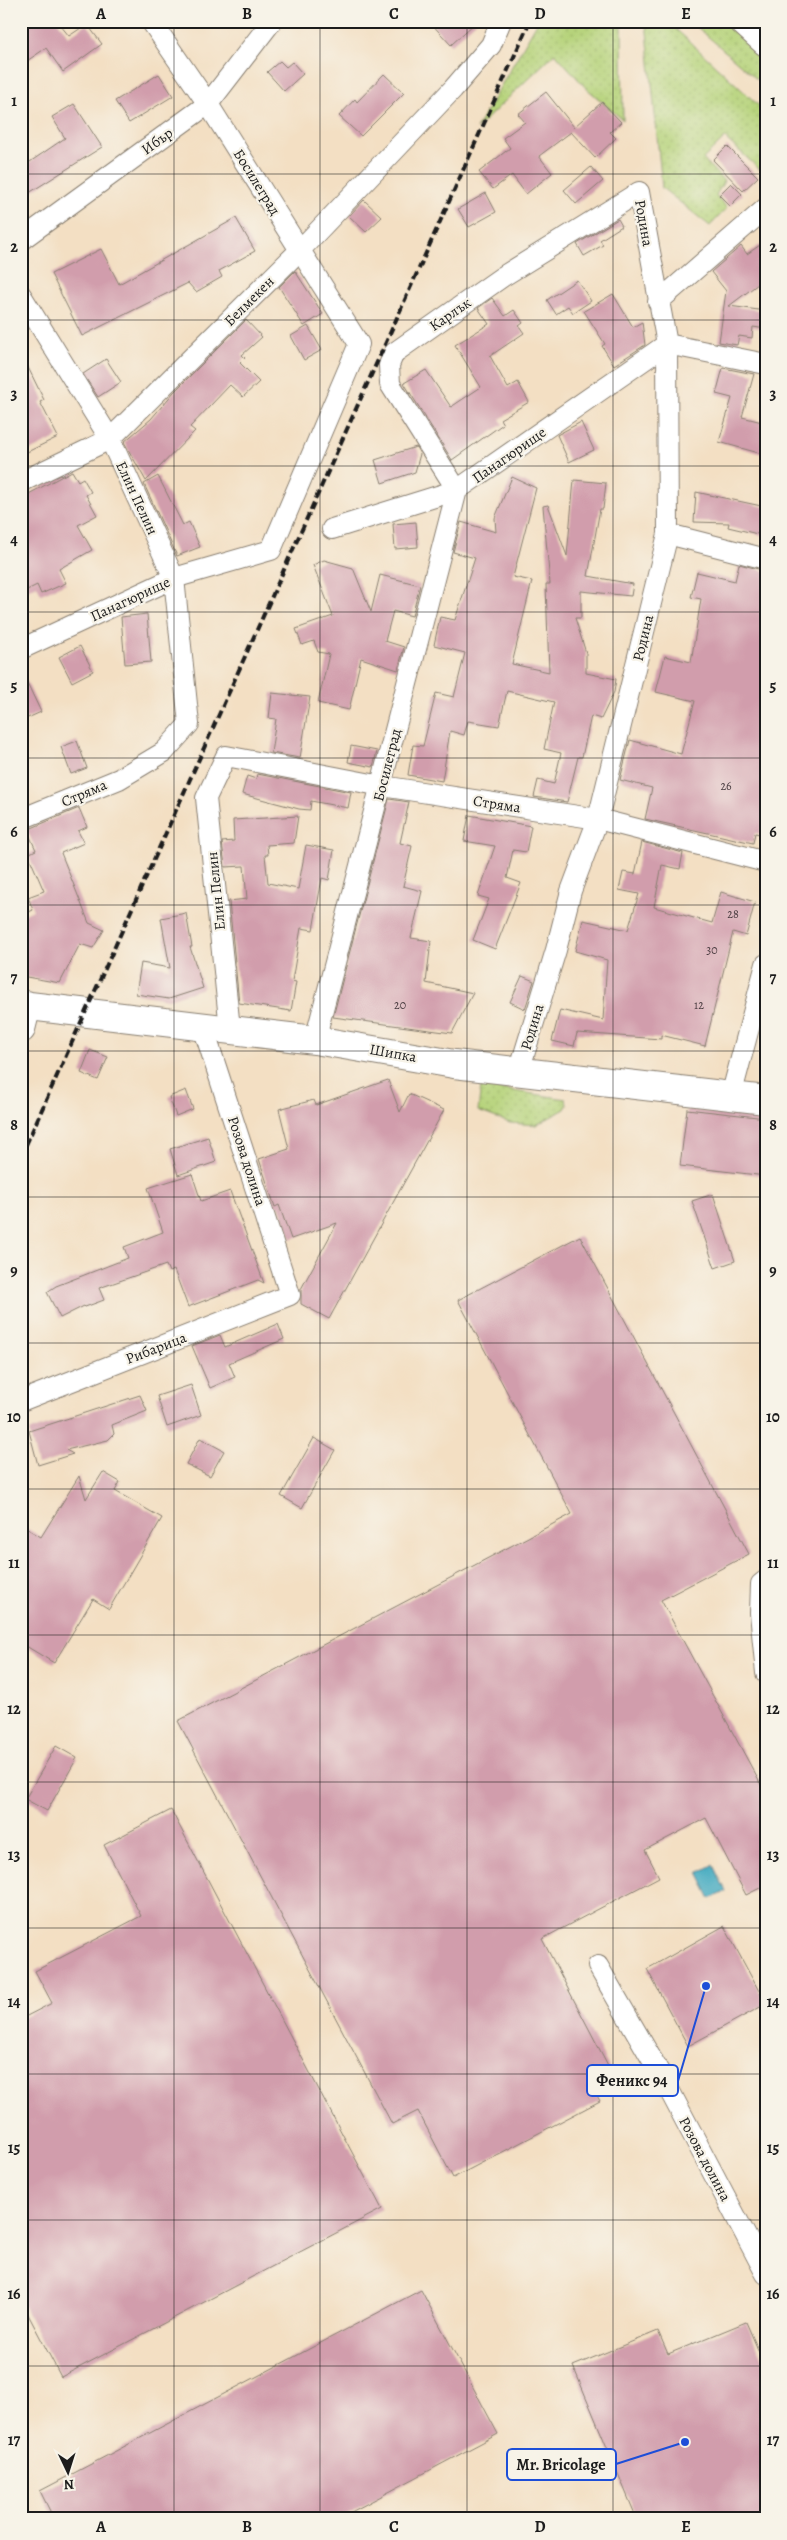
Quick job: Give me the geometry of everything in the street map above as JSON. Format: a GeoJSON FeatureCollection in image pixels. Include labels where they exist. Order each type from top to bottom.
{"type":"FeatureCollection","features":[{"type":"Feature","properties":{"kind":"main road"},"geometry":{"type":"LineString","coordinates":[[743,21],[766,42]]}},
{"type":"Feature","properties":{"kind":"main road","name":"Шипка"},"geometry":{"type":"LineString","coordinates":[[23,1009],[315,1040],[454,1064],[766,1100]]}},
{"type":"Feature","properties":{"kind":"street","name":"Босилеград"},"geometry":{"type":"LineString","coordinates":[[151,21],[208,104],[359,344],[271,550]]}},
{"type":"Feature","properties":{"kind":"street","name":"Ибър"},"geometry":{"type":"LineString","coordinates":[[21,240],[208,104],[272,21]]}},
{"type":"Feature","properties":{"kind":"street","name":"Белмекен"},"geometry":{"type":"LineString","coordinates":[[21,482],[110,440],[300,250],[453,89],[491,45],[501,21]]}},
{"type":"Feature","properties":{"kind":"street","name":"Родина"},"geometry":{"type":"LineString","coordinates":[[519,1071],[556,950],[570,891],[598,820],[668,534],[667,344],[638,192]]}},
{"type":"Feature","properties":{"kind":"street","name":"Карлък"},"geometry":{"type":"LineString","coordinates":[[458,490],[390,384],[389,365],[394,353],[502,277],[638,192]]}},
{"type":"Feature","properties":{"kind":"street"},"geometry":{"type":"LineString","coordinates":[[658,302],[766,208]]}},
{"type":"Feature","properties":{"kind":"street","name":"Елин Пелин"},"geometry":{"type":"LineString","coordinates":[[21,295],[110,440],[174,578],[189,724]]}},
{"type":"Feature","properties":{"kind":"street"},"geometry":{"type":"LineString","coordinates":[[667,344],[766,364]]}},
{"type":"Feature","properties":{"kind":"street","name":"Панагюрище"},"geometry":{"type":"LineString","coordinates":[[332,529],[458,490],[667,344]]}},
{"type":"Feature","properties":{"kind":"street","name":"Босилеград"},"geometry":{"type":"LineString","coordinates":[[315,1040],[458,490]]}},
{"type":"Feature","properties":{"kind":"street"},"geometry":{"type":"LineString","coordinates":[[668,534],[766,559]]}},
{"type":"Feature","properties":{"kind":"street","name":"Панагюрище"},"geometry":{"type":"LineString","coordinates":[[21,649],[174,578],[271,550]]}},
{"type":"Feature","properties":{"kind":"street","name":"Стряма"},"geometry":{"type":"LineString","coordinates":[[21,819],[119,778],[164,752],[189,724]]}},
{"type":"Feature","properties":{"kind":"street","name":"Елин Пелин"},"geometry":{"type":"LineString","coordinates":[[216,1028],[206,798],[226,756]]}},
{"type":"Feature","properties":{"kind":"street","name":"Стряма"},"geometry":{"type":"LineString","coordinates":[[226,756],[382,786],[598,820],[766,862]]}},
{"type":"Feature","properties":{"kind":"street"},"geometry":{"type":"LineString","coordinates":[[731,1096],[766,964]]}},
{"type":"Feature","properties":{"kind":"street","name":"Розова долина"},"geometry":{"type":"LineString","coordinates":[[216,1028],[290,1295]]}},
{"type":"Feature","properties":{"kind":"street","name":"Рибарица"},"geometry":{"type":"LineString","coordinates":[[21,1400],[290,1295]]}},
{"type":"Feature","properties":{"kind":"street"},"geometry":{"type":"LineString","coordinates":[[766,1580],[761,1584],[760,1612],[766,1673]]}},
{"type":"Feature","properties":{"kind":"street","name":"Розова долина"},"geometry":{"type":"LineString","coordinates":[[598,1966],[665,2082],[766,2274]]}},
{"type":"Feature","properties":{"kind":"green space"},"geometry":{"type":"Polygon","coordinates":[[[538,21],[622,21],[623,120],[585,87],[555,53],[476,129],[538,21]]]}},
{"type":"Feature","properties":{"kind":"green space"},"geometry":{"type":"Polygon","coordinates":[[[646,21],[667,21],[766,112],[766,175],[725,138],[703,159],[724,181],[716,195],[727,208],[710,226],[662,188],[646,21]]]}},
{"type":"Feature","properties":{"kind":"green space"},"geometry":{"type":"Polygon","coordinates":[[[690,21],[725,21],[766,59],[766,87],[690,21]]]}},
{"type":"Feature","properties":{"kind":"green space"},"geometry":{"type":"Polygon","coordinates":[[[481,1086],[566,1099],[567,1105],[565,1109],[536,1125],[510,1123],[478,1111],[481,1086]]]}},
{"type":"Feature","properties":{"kind":"water"},"geometry":{"type":"Polygon","coordinates":[[[713,1865],[726,1891],[711,1899],[698,1873],[713,1865]]]}},
{"type":"Feature","properties":{"kind":"building"},"geometry":{"type":"Polygon","coordinates":[[[21,21],[57,21],[69,36],[87,24],[102,44],[63,72],[46,48],[21,65],[21,21]]]}},
{"type":"Feature","properties":{"kind":"building"},"geometry":{"type":"Polygon","coordinates":[[[429,21],[477,21],[451,45],[429,21]]]}},
{"type":"Feature","properties":{"kind":"building"},"geometry":{"type":"Polygon","coordinates":[[[280,61],[286,67],[292,62],[303,74],[284,91],[267,72],[280,61]]]}},
{"type":"Feature","properties":{"kind":"building"},"geometry":{"type":"Polygon","coordinates":[[[159,74],[173,96],[129,123],[115,101],[159,74]]]}},
{"type":"Feature","properties":{"kind":"building"},"geometry":{"type":"Polygon","coordinates":[[[384,74],[404,93],[361,136],[339,116],[355,99],[357,102],[384,74]]]}},
{"type":"Feature","properties":{"kind":"building"},"geometry":{"type":"Polygon","coordinates":[[[546,92],[574,127],[602,102],[621,122],[610,132],[616,138],[595,158],[571,132],[539,156],[552,173],[526,194],[512,175],[493,189],[479,172],[510,148],[503,138],[525,122],[518,114],[546,92]]]}},
{"type":"Feature","properties":{"kind":"building"},"geometry":{"type":"Polygon","coordinates":[[[74,104],[102,147],[21,198],[21,168],[65,138],[52,117],[74,104]]]}},
{"type":"Feature","properties":{"kind":"building"},"geometry":{"type":"Polygon","coordinates":[[[727,146],[758,177],[743,191],[713,160],[727,146]]]}},
{"type":"Feature","properties":{"kind":"building"},"geometry":{"type":"Polygon","coordinates":[[[591,167],[603,181],[576,204],[564,190],[591,167]]]}},
{"type":"Feature","properties":{"kind":"building"},"geometry":{"type":"Polygon","coordinates":[[[731,183],[742,194],[730,206],[719,195],[731,183]]]}},
{"type":"Feature","properties":{"kind":"building"},"geometry":{"type":"Polygon","coordinates":[[[486,193],[496,212],[469,227],[458,209],[486,193]]]}},
{"type":"Feature","properties":{"kind":"building"},"geometry":{"type":"Polygon","coordinates":[[[364,200],[382,217],[366,232],[349,216],[364,200]]]}},
{"type":"Feature","properties":{"kind":"building"},"geometry":{"type":"Polygon","coordinates":[[[236,218],[255,251],[219,271],[222,277],[196,292],[188,283],[82,336],[51,274],[101,249],[119,284],[236,218]]]}},
{"type":"Feature","properties":{"kind":"building"},"geometry":{"type":"Polygon","coordinates":[[[618,219],[622,226],[600,240],[603,245],[584,256],[577,244],[618,219]]]}},
{"type":"Feature","properties":{"kind":"building"},"geometry":{"type":"Polygon","coordinates":[[[766,241],[766,278],[729,306],[766,311],[766,329],[753,327],[752,338],[739,336],[737,345],[719,342],[726,291],[711,272],[741,246],[747,254],[766,241]]]}},
{"type":"Feature","properties":{"kind":"building"},"geometry":{"type":"Polygon","coordinates":[[[295,271],[323,314],[304,326],[279,287],[295,271]]]}},
{"type":"Feature","properties":{"kind":"building"},"geometry":{"type":"Polygon","coordinates":[[[577,280],[591,301],[573,313],[568,306],[556,314],[547,300],[577,280]]]}},
{"type":"Feature","properties":{"kind":"building"},"geometry":{"type":"Polygon","coordinates":[[[613,294],[633,327],[642,322],[645,345],[614,365],[602,346],[605,344],[584,311],[613,294]]]}},
{"type":"Feature","properties":{"kind":"building"},"geometry":{"type":"Polygon","coordinates":[[[492,298],[505,316],[514,310],[523,323],[519,326],[524,333],[490,356],[508,388],[518,382],[529,402],[500,419],[503,424],[452,460],[404,383],[426,370],[451,407],[481,387],[455,345],[489,324],[478,308],[492,298]]]}},
{"type":"Feature","properties":{"kind":"building"},"geometry":{"type":"Polygon","coordinates":[[[246,320],[262,337],[242,355],[245,358],[240,363],[259,382],[243,397],[230,385],[190,427],[195,431],[146,481],[124,442],[151,419],[174,392],[246,320]]]}},
{"type":"Feature","properties":{"kind":"building"},"geometry":{"type":"Polygon","coordinates":[[[308,326],[322,350],[304,360],[291,336],[308,326]]]}},
{"type":"Feature","properties":{"kind":"building"},"geometry":{"type":"Polygon","coordinates":[[[21,353],[44,400],[40,402],[58,437],[21,455],[21,353]]]}},
{"type":"Feature","properties":{"kind":"building"},"geometry":{"type":"Polygon","coordinates":[[[106,359],[121,382],[98,397],[83,374],[106,359]]]}},
{"type":"Feature","properties":{"kind":"building"},"geometry":{"type":"Polygon","coordinates":[[[723,368],[754,374],[742,417],[766,423],[766,455],[719,442],[732,398],[716,394],[723,368]]]}},
{"type":"Feature","properties":{"kind":"building"},"geometry":{"type":"Polygon","coordinates":[[[581,422],[594,450],[569,462],[557,435],[581,422]]]}},
{"type":"Feature","properties":{"kind":"building"},"geometry":{"type":"Polygon","coordinates":[[[416,447],[420,454],[415,472],[382,483],[375,460],[416,447]]]}},
{"type":"Feature","properties":{"kind":"building"},"geometry":{"type":"Polygon","coordinates":[[[72,471],[78,481],[83,478],[91,492],[86,495],[97,515],[78,525],[92,550],[59,569],[66,583],[41,594],[37,585],[21,593],[21,498],[72,471]]]}},
{"type":"Feature","properties":{"kind":"building"},"geometry":{"type":"Polygon","coordinates":[[[158,476],[183,525],[189,522],[200,547],[177,556],[144,484],[158,476]]]}},
{"type":"Feature","properties":{"kind":"building"},"geometry":{"type":"Polygon","coordinates":[[[512,477],[536,488],[513,577],[532,581],[512,664],[549,672],[546,584],[550,584],[543,506],[548,505],[567,556],[574,480],[606,483],[603,509],[600,509],[588,576],[633,584],[631,596],[581,591],[581,618],[575,618],[586,653],[586,673],[616,679],[614,692],[601,719],[591,716],[582,757],[578,757],[567,802],[534,797],[538,780],[554,784],[561,753],[544,749],[554,702],[507,691],[499,726],[468,721],[464,735],[450,731],[442,781],[408,775],[413,745],[423,746],[436,693],[454,697],[465,653],[434,645],[440,617],[455,620],[475,558],[453,552],[461,522],[496,532],[495,518],[512,477]]]}},
{"type":"Feature","properties":{"kind":"building"},"geometry":{"type":"Polygon","coordinates":[[[696,492],[766,507],[766,536],[728,527],[729,523],[694,522],[696,492]]]}},
{"type":"Feature","properties":{"kind":"building"},"geometry":{"type":"Polygon","coordinates":[[[416,522],[418,547],[395,549],[393,524],[416,522]]]}},
{"type":"Feature","properties":{"kind":"building"},"geometry":{"type":"Polygon","coordinates":[[[324,560],[353,568],[371,612],[380,575],[420,585],[412,616],[393,611],[385,641],[404,647],[398,670],[361,658],[349,710],[318,703],[329,654],[318,652],[314,641],[302,645],[296,629],[333,616],[313,565],[324,560]]]}},
{"type":"Feature","properties":{"kind":"building"},"geometry":{"type":"Polygon","coordinates":[[[739,564],[766,571],[766,821],[763,820],[760,834],[755,833],[753,843],[645,819],[652,788],[620,780],[630,740],[681,754],[695,701],[656,692],[665,656],[691,662],[701,599],[691,597],[697,572],[735,581],[739,564]]]}},
{"type":"Feature","properties":{"kind":"building"},"geometry":{"type":"Polygon","coordinates":[[[147,614],[151,662],[125,664],[121,617],[147,614]]]}},
{"type":"Feature","properties":{"kind":"building"},"geometry":{"type":"Polygon","coordinates":[[[80,646],[93,671],[72,682],[59,657],[80,646]]]}},
{"type":"Feature","properties":{"kind":"building"},"geometry":{"type":"Polygon","coordinates":[[[21,670],[41,712],[21,721],[21,670]]]}},
{"type":"Feature","properties":{"kind":"building"},"geometry":{"type":"Polygon","coordinates":[[[272,693],[310,697],[300,758],[271,753],[276,719],[269,718],[272,693]]]}},
{"type":"Feature","properties":{"kind":"building"},"geometry":{"type":"Polygon","coordinates":[[[77,741],[87,768],[71,774],[61,747],[77,741]]]}},
{"type":"Feature","properties":{"kind":"building"},"geometry":{"type":"Polygon","coordinates":[[[351,746],[377,751],[373,767],[348,762],[351,746]]]}},
{"type":"Feature","properties":{"kind":"building"},"geometry":{"type":"Polygon","coordinates":[[[257,774],[351,792],[348,808],[311,801],[310,810],[299,809],[242,794],[247,776],[256,779],[257,774]]]}},
{"type":"Feature","properties":{"kind":"building"},"geometry":{"type":"Polygon","coordinates":[[[389,799],[409,802],[400,843],[412,846],[403,886],[422,891],[411,938],[431,941],[426,983],[473,993],[452,1033],[333,1017],[389,799]]]}},
{"type":"Feature","properties":{"kind":"building"},"geometry":{"type":"Polygon","coordinates":[[[79,808],[87,827],[78,831],[84,843],[61,853],[89,923],[104,930],[93,948],[80,944],[60,983],[21,976],[21,916],[33,910],[28,897],[44,891],[28,854],[36,850],[27,830],[79,808]]]}},
{"type":"Feature","properties":{"kind":"building"},"geometry":{"type":"Polygon","coordinates":[[[469,815],[531,826],[526,852],[513,850],[507,878],[521,883],[495,949],[473,940],[489,899],[478,896],[495,846],[464,841],[469,815]]]}},
{"type":"Feature","properties":{"kind":"building"},"geometry":{"type":"Polygon","coordinates":[[[298,816],[294,843],[267,845],[268,855],[265,855],[268,883],[298,889],[306,845],[334,850],[329,880],[322,878],[313,930],[301,928],[292,981],[296,982],[291,1011],[239,1003],[229,901],[247,899],[244,866],[225,867],[222,842],[234,841],[233,820],[298,816]]]}},
{"type":"Feature","properties":{"kind":"building"},"geometry":{"type":"Polygon","coordinates":[[[642,842],[683,853],[680,869],[662,865],[654,907],[712,923],[721,892],[755,902],[746,936],[733,932],[705,1046],[661,1035],[661,1039],[577,1033],[574,1046],[552,1041],[560,1010],[603,1020],[607,960],[575,951],[583,920],[628,930],[639,894],[619,890],[623,872],[635,874],[642,842]]]}},
{"type":"Feature","properties":{"kind":"building"},"geometry":{"type":"Polygon","coordinates":[[[186,913],[192,947],[190,947],[203,988],[169,999],[136,994],[141,963],[170,968],[161,918],[186,913]]]}},
{"type":"Feature","properties":{"kind":"building"},"geometry":{"type":"Polygon","coordinates":[[[522,976],[534,981],[525,1009],[510,1002],[522,976]]]}},
{"type":"Feature","properties":{"kind":"building"},"geometry":{"type":"Polygon","coordinates":[[[90,1050],[108,1057],[98,1080],[81,1073],[90,1050]]]}},
{"type":"Feature","properties":{"kind":"building"},"geometry":{"type":"Polygon","coordinates":[[[388,1080],[400,1112],[409,1094],[444,1110],[329,1319],[301,1304],[301,1289],[337,1223],[291,1239],[279,1205],[275,1207],[259,1159],[289,1149],[279,1109],[314,1100],[316,1105],[388,1080]]]}},
{"type":"Feature","properties":{"kind":"building"},"geometry":{"type":"Polygon","coordinates":[[[186,1090],[193,1109],[176,1116],[169,1097],[186,1090]]]}},
{"type":"Feature","properties":{"kind":"building"},"geometry":{"type":"Polygon","coordinates":[[[687,1109],[766,1118],[766,1176],[680,1166],[687,1109]]]}},
{"type":"Feature","properties":{"kind":"building"},"geometry":{"type":"Polygon","coordinates":[[[208,1137],[216,1162],[178,1175],[170,1149],[208,1137]]]}},
{"type":"Feature","properties":{"kind":"building"},"geometry":{"type":"Polygon","coordinates":[[[192,1174],[201,1201],[230,1191],[264,1283],[258,1280],[188,1307],[174,1270],[169,1272],[166,1265],[99,1288],[104,1300],[84,1306],[60,1318],[47,1292],[56,1286],[128,1258],[124,1247],[163,1232],[148,1188],[192,1174]]]}},
{"type":"Feature","properties":{"kind":"building"},"geometry":{"type":"Polygon","coordinates":[[[713,1194],[735,1261],[715,1268],[692,1201],[713,1194]]]}},
{"type":"Feature","properties":{"kind":"building"},"geometry":{"type":"Polygon","coordinates":[[[580,1236],[749,1554],[661,1600],[766,1794],[766,1885],[746,1895],[706,1818],[645,1850],[659,1877],[542,1939],[612,2073],[591,2085],[600,2101],[453,2178],[418,2111],[392,2124],[178,1721],[572,1514],[458,1300],[580,1236]]]}},
{"type":"Feature","properties":{"kind":"building"},"geometry":{"type":"Polygon","coordinates":[[[278,1324],[284,1339],[229,1363],[235,1377],[210,1388],[192,1346],[220,1335],[225,1347],[278,1324]]]}},
{"type":"Feature","properties":{"kind":"building"},"geometry":{"type":"Polygon","coordinates":[[[191,1385],[201,1415],[167,1427],[157,1396],[191,1385]]]}},
{"type":"Feature","properties":{"kind":"building"},"geometry":{"type":"Polygon","coordinates":[[[140,1395],[147,1411],[112,1425],[114,1434],[108,1440],[66,1450],[73,1454],[38,1465],[29,1431],[140,1395]]]}},
{"type":"Feature","properties":{"kind":"building"},"geometry":{"type":"Polygon","coordinates":[[[200,1438],[224,1451],[210,1476],[186,1464],[200,1438]]]}},
{"type":"Feature","properties":{"kind":"building"},"geometry":{"type":"Polygon","coordinates":[[[314,1438],[335,1450],[302,1508],[281,1496],[314,1438]]]}},
{"type":"Feature","properties":{"kind":"building"},"geometry":{"type":"Polygon","coordinates":[[[103,1472],[120,1482],[115,1491],[162,1518],[109,1609],[93,1599],[54,1663],[21,1643],[21,1525],[41,1537],[79,1476],[86,1499],[103,1472]]]}},
{"type":"Feature","properties":{"kind":"building"},"geometry":{"type":"Polygon","coordinates":[[[56,1746],[77,1758],[47,1811],[25,1799],[56,1746]]]}},
{"type":"Feature","properties":{"kind":"building"},"geometry":{"type":"Polygon","coordinates":[[[171,1810],[382,2209],[61,2377],[21,2301],[21,2019],[52,2003],[35,1971],[141,1916],[104,1845],[171,1810]]]}},
{"type":"Feature","properties":{"kind":"building"},"geometry":{"type":"Polygon","coordinates":[[[724,1926],[766,2004],[688,2046],[647,1969],[724,1926]]]}},
{"type":"Feature","properties":{"kind":"building"},"geometry":{"type":"Polygon","coordinates":[[[421,2290],[498,2434],[338,2519],[54,2519],[40,2491],[421,2290]]]}},
{"type":"Feature","properties":{"kind":"building"},"geometry":{"type":"Polygon","coordinates":[[[746,2322],[766,2368],[766,2519],[637,2519],[573,2366],[658,2331],[668,2354],[746,2322]]]}},
{"type":"Feature","properties":{"kind":"railway"},"geometry":{"type":"LineString","coordinates":[[21,1156],[530,21]]}},
{"type":"Feature","properties":{"kind":"place","name":"Феникс 94"},"geometry":{"type":"Point","coordinates":[706,1986]}},
{"type":"Feature","properties":{"kind":"place","name":"Mr. Bricolage"},"geometry":{"type":"Point","coordinates":[685,2442]}}]}
